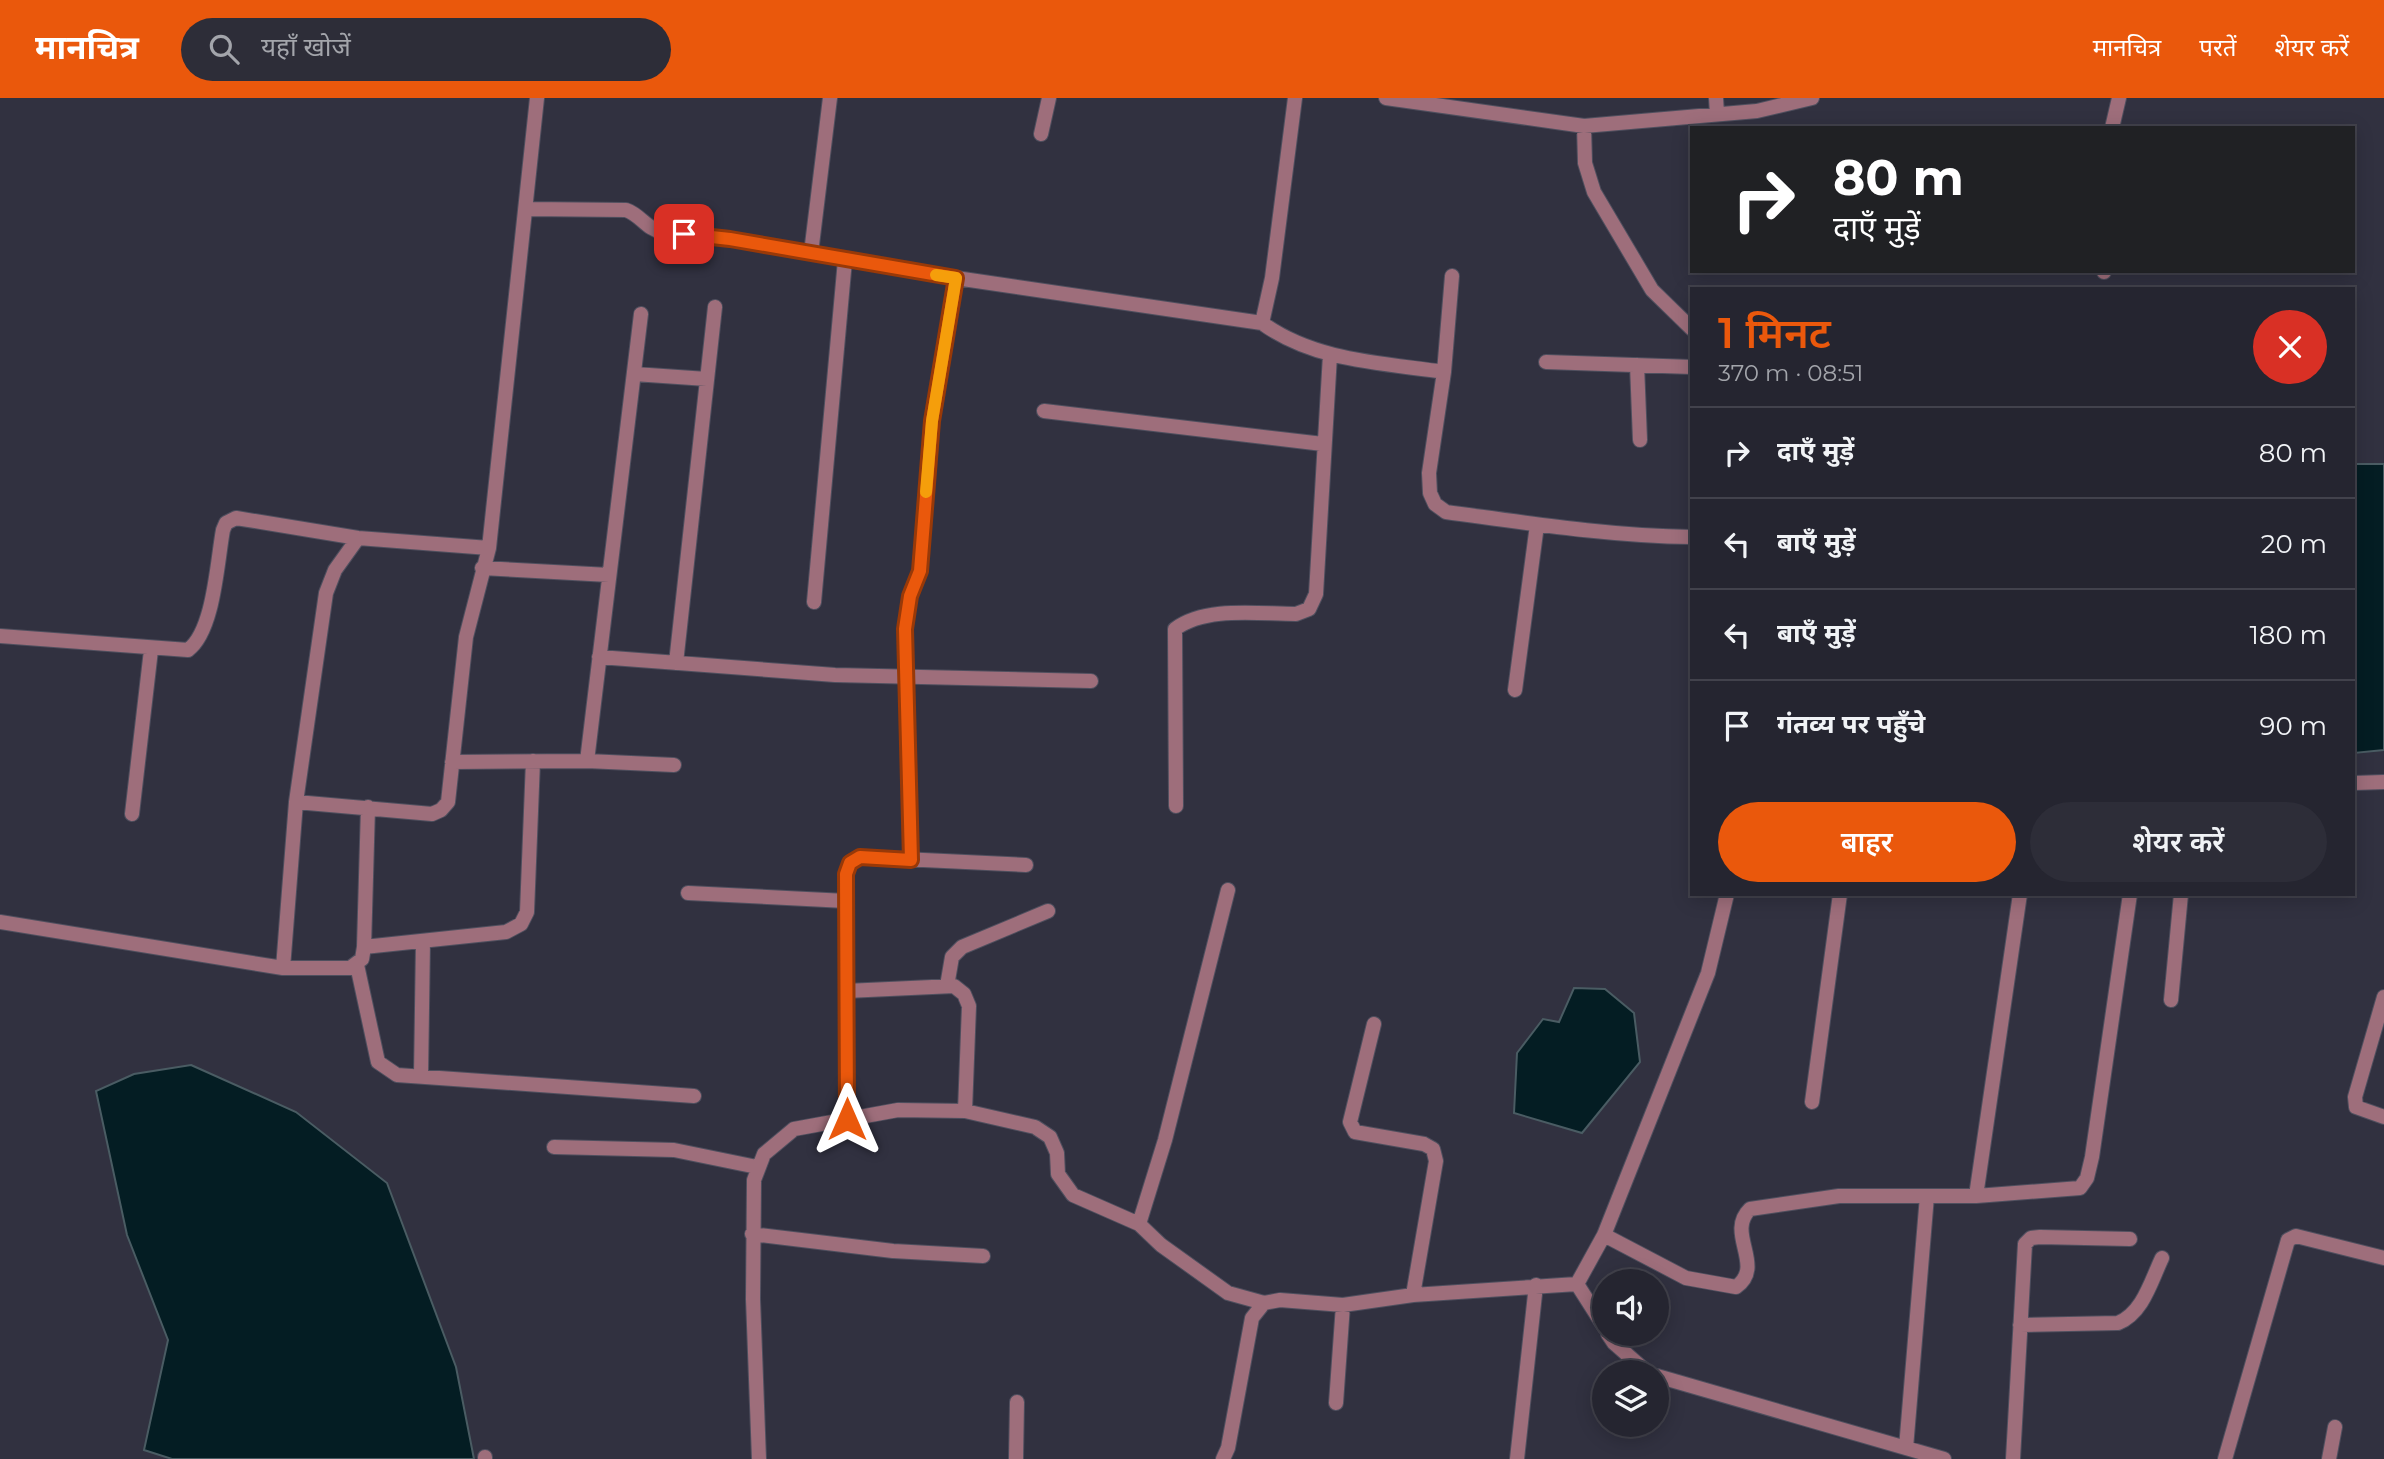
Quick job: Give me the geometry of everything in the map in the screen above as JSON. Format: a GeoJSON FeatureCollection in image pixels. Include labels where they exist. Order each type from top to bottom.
{"type":"FeatureCollection","features":[{"type":"Feature","properties":{"kind":"street"},"geometry":{"type":"LineString","coordinates":[[296,802],[432,814],[441,810],[447,802],[466,637],[489,548],[537,98]]}},
{"type":"Feature","properties":{"kind":"street"},"geometry":{"type":"LineString","coordinates":[[811,253],[830,98]]}},
{"type":"Feature","properties":{"kind":"street"},"geometry":{"type":"LineString","coordinates":[[1041,134],[1049,98]]}},
{"type":"Feature","properties":{"kind":"street"},"geometry":{"type":"LineString","coordinates":[[1262,323],[1272,278],[1295,98]]}},
{"type":"Feature","properties":{"kind":"street"},"geometry":{"type":"LineString","coordinates":[[1386,98],[1584,126],[1757,111],[1812,98]]}},
{"type":"Feature","properties":{"kind":"street"},"geometry":{"type":"LineString","coordinates":[[1716,98],[1717,114]]}},
{"type":"Feature","properties":{"kind":"street"},"geometry":{"type":"LineString","coordinates":[[2112,126],[2119,98]]}},
{"type":"Feature","properties":{"kind":"street"},"geometry":{"type":"LineString","coordinates":[[1584,126],[1586,163],[1594,192],[1652,290],[1690,327]]}},
{"type":"Feature","properties":{"kind":"street"},"geometry":{"type":"LineString","coordinates":[[526,209],[626,210],[635,213],[654,231],[1262,323],[1281,336],[1330,355],[1444,372]]}},
{"type":"Feature","properties":{"kind":"street"},"geometry":{"type":"LineString","coordinates":[[814,602],[845,260]]}},
{"type":"Feature","properties":{"kind":"street"},"geometry":{"type":"LineString","coordinates":[[1452,276],[1444,372],[1429,473],[1430,493],[1435,504],[1446,512],[1536,525],[1690,537]]}},
{"type":"Feature","properties":{"kind":"street"},"geometry":{"type":"LineString","coordinates":[[911,860],[905,629],[910,596],[920,571],[932,421],[956,278]]}},
{"type":"Feature","properties":{"kind":"street"},"geometry":{"type":"LineString","coordinates":[[676,663],[715,307]]}},
{"type":"Feature","properties":{"kind":"street"},"geometry":{"type":"LineString","coordinates":[[587,761],[641,314]]}},
{"type":"Feature","properties":{"kind":"street"},"geometry":{"type":"LineString","coordinates":[[1176,806],[1175,629],[1189,619],[1208,616],[1296,614],[1309,609],[1316,594],[1330,355]]}},
{"type":"Feature","properties":{"kind":"street"},"geometry":{"type":"LineString","coordinates":[[1546,362],[1690,368]]}},
{"type":"Feature","properties":{"kind":"street"},"geometry":{"type":"LineString","coordinates":[[1637,365],[1640,440]]}},
{"type":"Feature","properties":{"kind":"street"},"geometry":{"type":"LineString","coordinates":[[634,374],[707,379]]}},
{"type":"Feature","properties":{"kind":"street"},"geometry":{"type":"LineString","coordinates":[[1044,411],[1323,444]]}},
{"type":"Feature","properties":{"kind":"street"},"geometry":{"type":"LineString","coordinates":[[0,636],[151,650],[188,650],[199,642],[206,622],[226,523],[236,518],[358,538],[489,548]]}},
{"type":"Feature","properties":{"kind":"street"},"geometry":{"type":"LineString","coordinates":[[1515,690],[1536,525]]}},
{"type":"Feature","properties":{"kind":"street"},"geometry":{"type":"LineString","coordinates":[[283,968],[296,802],[326,593],[335,570],[358,538]]}},
{"type":"Feature","properties":{"kind":"street"},"geometry":{"type":"LineString","coordinates":[[482,568],[609,575]]}},
{"type":"Feature","properties":{"kind":"street"},"geometry":{"type":"LineString","coordinates":[[132,814],[151,650]]}},
{"type":"Feature","properties":{"kind":"street"},"geometry":{"type":"LineString","coordinates":[[599,657],[908,679],[1091,681]]}},
{"type":"Feature","properties":{"kind":"street"},"geometry":{"type":"LineString","coordinates":[[364,947],[506,932],[521,925],[527,912],[533,761]]}},
{"type":"Feature","properties":{"kind":"street"},"geometry":{"type":"LineString","coordinates":[[452,762],[587,761],[674,765]]}},
{"type":"Feature","properties":{"kind":"street"},"geometry":{"type":"LineString","coordinates":[[2355,783],[2384,782]]}},
{"type":"Feature","properties":{"kind":"street"},"geometry":{"type":"LineString","coordinates":[[368,807],[364,947],[357,965],[378,1062],[397,1075],[694,1096]]}},
{"type":"Feature","properties":{"kind":"street"},"geometry":{"type":"LineString","coordinates":[[847,1119],[846,901],[850,863],[860,857],[1026,865]]}},
{"type":"Feature","properties":{"kind":"street"},"geometry":{"type":"LineString","coordinates":[[1139,1224],[1165,1140],[1228,890]]}},
{"type":"Feature","properties":{"kind":"street"},"geometry":{"type":"LineString","coordinates":[[688,893],[846,901]]}},
{"type":"Feature","properties":{"kind":"street"},"geometry":{"type":"LineString","coordinates":[[1577,1284],[1604,1235],[1709,973],[1727,896]]}},
{"type":"Feature","properties":{"kind":"street"},"geometry":{"type":"LineString","coordinates":[[1812,1102],[1840,896]]}},
{"type":"Feature","properties":{"kind":"street"},"geometry":{"type":"LineString","coordinates":[[1976,1196],[2020,896]]}},
{"type":"Feature","properties":{"kind":"street"},"geometry":{"type":"LineString","coordinates":[[1604,1235],[1679,1275],[1737,1287],[1746,1281],[1749,1271],[1740,1227],[1742,1216],[1750,1209],[1839,1196],[1976,1196],[2070,1191],[2080,1188],[2087,1178],[2130,896]]}},
{"type":"Feature","properties":{"kind":"street"},"geometry":{"type":"LineString","coordinates":[[2171,1000],[2180,896]]}},
{"type":"Feature","properties":{"kind":"street"},"geometry":{"type":"LineString","coordinates":[[947,986],[952,957],[962,947],[1048,911]]}},
{"type":"Feature","properties":{"kind":"street"},"geometry":{"type":"LineString","coordinates":[[0,922],[283,968],[350,968],[357,965]]}},
{"type":"Feature","properties":{"kind":"street"},"geometry":{"type":"LineString","coordinates":[[421,1076],[423,941]]}},
{"type":"Feature","properties":{"kind":"street"},"geometry":{"type":"LineString","coordinates":[[846,991],[954,986],[964,994],[970,1006],[965,1111]]}},
{"type":"Feature","properties":{"kind":"street"},"geometry":{"type":"LineString","coordinates":[[2384,997],[2355,1097],[2356,1107],[2384,1117]]}},
{"type":"Feature","properties":{"kind":"street"},"geometry":{"type":"LineString","coordinates":[[1374,1024],[1350,1122],[1354,1132],[1424,1144],[1433,1149],[1436,1161],[1413,1295]]}},
{"type":"Feature","properties":{"kind":"street"},"geometry":{"type":"LineString","coordinates":[[759,1459],[752,1234],[757,1167],[774,1143],[794,1129],[898,1110],[965,1111],[1035,1127],[1050,1137],[1057,1153],[1058,1174],[1073,1195],[1139,1224],[1161,1245],[1228,1293],[1264,1303],[1280,1300],[1343,1305],[1413,1295],[1577,1284]]}},
{"type":"Feature","properties":{"kind":"street"},"geometry":{"type":"LineString","coordinates":[[554,1147],[674,1150],[757,1167]]}},
{"type":"Feature","properties":{"kind":"street"},"geometry":{"type":"LineString","coordinates":[[1906,1448],[1927,1196]]}},
{"type":"Feature","properties":{"kind":"street"},"geometry":{"type":"LineString","coordinates":[[752,1234],[893,1251],[983,1256]]}},
{"type":"Feature","properties":{"kind":"street"},"geometry":{"type":"LineString","coordinates":[[2225,1459],[2288,1240],[2297,1236],[2384,1258]]}},
{"type":"Feature","properties":{"kind":"street"},"geometry":{"type":"LineString","coordinates":[[2013,1459],[2025,1244],[2031,1238],[2130,1239]]}},
{"type":"Feature","properties":{"kind":"street"},"geometry":{"type":"LineString","coordinates":[[2020,1325],[2118,1323],[2129,1319],[2137,1309],[2162,1258]]}},
{"type":"Feature","properties":{"kind":"street"},"geometry":{"type":"LineString","coordinates":[[1577,1284],[1592,1308]]}},
{"type":"Feature","properties":{"kind":"street"},"geometry":{"type":"LineString","coordinates":[[1517,1459],[1536,1285]]}},
{"type":"Feature","properties":{"kind":"street"},"geometry":{"type":"LineString","coordinates":[[1223,1459],[1228,1448],[1252,1318],[1264,1303]]}},
{"type":"Feature","properties":{"kind":"street"},"geometry":{"type":"LineString","coordinates":[[1336,1403],[1343,1305]]}},
{"type":"Feature","properties":{"kind":"street"},"geometry":{"type":"LineString","coordinates":[[1617,1346],[1633,1360]]}},
{"type":"Feature","properties":{"kind":"street"},"geometry":{"type":"LineString","coordinates":[[1669,1379],[1944,1459]]}},
{"type":"Feature","properties":{"kind":"street"},"geometry":{"type":"LineString","coordinates":[[1016,1459],[1017,1402]]}},
{"type":"Feature","properties":{"kind":"street"},"geometry":{"type":"LineString","coordinates":[[2329,1459],[2335,1427]]}},
{"type":"Feature","properties":{"kind":"shaded area"},"geometry":{"type":"Polygon","coordinates":[[[2355,464],[2384,464],[2384,750],[2355,753],[2355,464]]]}},
{"type":"Feature","properties":{"kind":"shaded area"},"geometry":{"type":"Polygon","coordinates":[[[1574,988],[1605,989],[1634,1013],[1640,1062],[1582,1133],[1514,1113],[1517,1053],[1543,1019],[1559,1022],[1574,988]]]}},
{"type":"Feature","properties":{"kind":"shaded area"},"geometry":{"type":"Polygon","coordinates":[[[191,1065],[296,1112],[387,1183],[456,1367],[474,1459],[172,1459],[144,1450],[168,1340],[127,1235],[96,1091],[134,1074],[191,1065]]]}},
{"type":"Feature","properties":{"kind":"slow traffic"},"geometry":{"type":"LineString","coordinates":[[926,492],[932,421],[956,278],[936,275]]}},
{"type":"Feature","properties":{"kind":"route"},"geometry":{"type":"LineString","coordinates":[[684,234],[730,239],[956,278],[932,421],[920,571],[910,596],[905,629],[911,774],[911,860],[860,857],[850,863],[846,874],[847,1119]]}}]}
